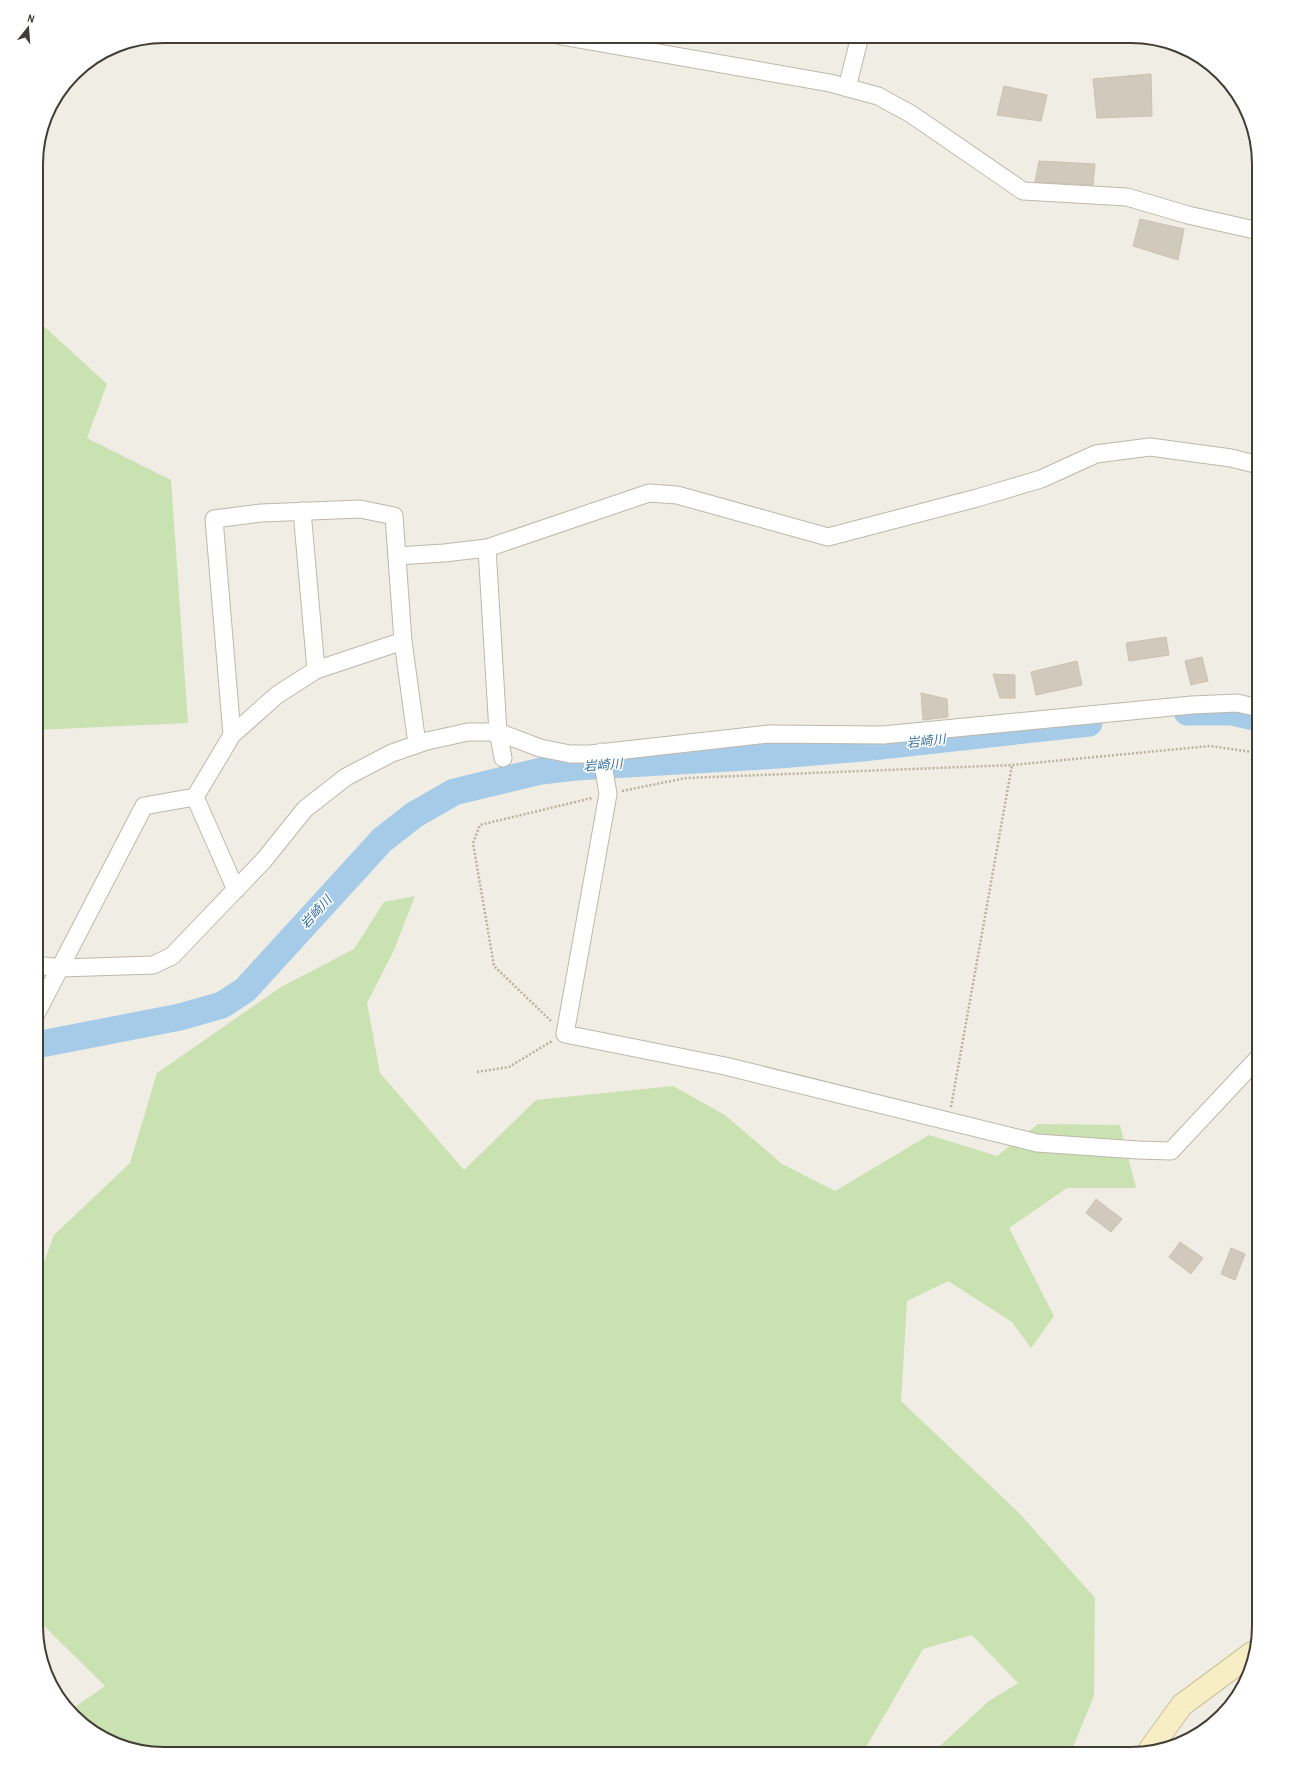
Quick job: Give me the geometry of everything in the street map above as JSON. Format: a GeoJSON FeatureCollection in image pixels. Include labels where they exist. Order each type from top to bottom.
{"type":"FeatureCollection","features":[{"type":"Feature","properties":{"kind":"street"},"geometry":{"type":"LineString","coordinates":[[601,43],[822,82],[878,96],[911,114],[1023,191],[1127,197],[1188,215],[1252,229]]}},
{"type":"Feature","properties":{"kind":"street"},"geometry":{"type":"LineString","coordinates":[[847,88],[858,43]]}},
{"type":"Feature","properties":{"kind":"street"},"geometry":{"type":"LineString","coordinates":[[397,556],[444,554],[487,548],[649,493],[677,495],[828,537],[977,498],[1041,479],[1096,454],[1150,447],[1231,458],[1252,463]]}},
{"type":"Feature","properties":{"kind":"street"},"geometry":{"type":"LineString","coordinates":[[232,735],[214,519],[261,513],[360,509],[394,516],[403,641],[417,744]]}},
{"type":"Feature","properties":{"kind":"street"},"geometry":{"type":"LineString","coordinates":[[302,511],[316,670]]}},
{"type":"Feature","properties":{"kind":"street"},"geometry":{"type":"LineString","coordinates":[[487,548],[498,732],[503,758]]}},
{"type":"Feature","properties":{"kind":"street"},"geometry":{"type":"LineString","coordinates":[[43,1001],[144,806],[195,797],[232,735],[277,695],[316,670],[403,641]]}},
{"type":"Feature","properties":{"kind":"street"},"geometry":{"type":"LineString","coordinates":[[43,966],[61,968],[153,965],[172,956],[264,860],[305,809],[334,786],[346,777],[392,753],[417,744],[468,732],[498,732],[540,748],[570,754],[769,734],[883,735],[1192,705],[1237,704],[1252,707]]}},
{"type":"Feature","properties":{"kind":"street"},"geometry":{"type":"LineString","coordinates":[[601,752],[608,794],[565,1034],[725,1066],[1037,1143],[1138,1150],[1171,1151],[1252,1064]]}},
{"type":"Feature","properties":{"kind":"street"},"geometry":{"type":"LineString","coordinates":[[195,797],[236,890]]}},
{"type":"Feature","properties":{"kind":"street"},"geometry":{"type":"LineString","coordinates":[[1153,1745],[1182,1705],[1248,1656]]}},
{"type":"Feature","properties":{"kind":"path"},"geometry":{"type":"LineString","coordinates":[[478,1072],[509,1066],[565,1034],[494,966],[473,843],[480,825],[608,794],[686,778],[1012,765],[1210,746],[1252,752]]}},
{"type":"Feature","properties":{"kind":"path"},"geometry":{"type":"LineString","coordinates":[[949,1121],[1012,765]]}},
{"type":"Feature","properties":{"kind":"green space"},"geometry":{"type":"Polygon","coordinates":[[[43,325],[107,384],[87,438],[171,480],[188,723],[43,730],[43,325]]]}},
{"type":"Feature","properties":{"kind":"green space"},"geometry":{"type":"Polygon","coordinates":[[[415,896],[394,950],[367,1003],[380,1073],[464,1170],[536,1100],[673,1086],[725,1115],[782,1164],[835,1191],[929,1135],[997,1156],[1038,1124],[1120,1125],[1136,1188],[1067,1188],[1009,1228],[1054,1316],[1031,1348],[1012,1322],[948,1281],[907,1301],[901,1401],[1020,1514],[1095,1598],[1094,1696],[1073,1747],[939,1747],[989,1701],[1018,1683],[972,1635],[923,1649],[866,1747],[156,1747],[140,1745],[110,1735],[90,1722],[74,1707],[105,1686],[43,1625],[43,1265],[54,1235],[130,1163],[157,1073],[281,987],[354,949],[384,902],[415,896]]]}},
{"type":"Feature","properties":{"kind":"building"},"geometry":{"type":"Polygon","coordinates":[[[1151,74],[1152,116],[1097,118],[1093,79],[1151,74]]]}},
{"type":"Feature","properties":{"kind":"building"},"geometry":{"type":"Polygon","coordinates":[[[1004,86],[1047,95],[1041,121],[997,115],[1004,86]]]}},
{"type":"Feature","properties":{"kind":"building"},"geometry":{"type":"Polygon","coordinates":[[[1039,161],[1095,164],[1093,185],[1035,182],[1039,161]]]}},
{"type":"Feature","properties":{"kind":"building"},"geometry":{"type":"Polygon","coordinates":[[[1140,219],[1184,229],[1178,260],[1133,246],[1140,219]]]}},
{"type":"Feature","properties":{"kind":"building"},"geometry":{"type":"Polygon","coordinates":[[[1166,637],[1169,655],[1129,661],[1126,643],[1166,637]]]}},
{"type":"Feature","properties":{"kind":"building"},"geometry":{"type":"Polygon","coordinates":[[[1202,657],[1208,681],[1191,685],[1185,661],[1202,657]]]}},
{"type":"Feature","properties":{"kind":"building"},"geometry":{"type":"Polygon","coordinates":[[[1077,661],[1082,685],[1036,695],[1031,672],[1077,661]]]}},
{"type":"Feature","properties":{"kind":"building"},"geometry":{"type":"Polygon","coordinates":[[[993,674],[1015,675],[1015,698],[1000,698],[993,674]]]}},
{"type":"Feature","properties":{"kind":"building"},"geometry":{"type":"Polygon","coordinates":[[[921,693],[947,699],[948,717],[923,720],[921,693]]]}},
{"type":"Feature","properties":{"kind":"building"},"geometry":{"type":"Polygon","coordinates":[[[1096,1199],[1122,1219],[1111,1232],[1086,1213],[1096,1199]]]}},
{"type":"Feature","properties":{"kind":"building"},"geometry":{"type":"Polygon","coordinates":[[[1180,1242],[1203,1258],[1191,1274],[1169,1257],[1180,1242]]]}},
{"type":"Feature","properties":{"kind":"building"},"geometry":{"type":"Polygon","coordinates":[[[1231,1248],[1245,1254],[1235,1280],[1221,1274],[1231,1248]]]}},
{"type":"Feature","properties":{"kind":"waterway","name":"岩崎川"},"geometry":{"type":"LineString","coordinates":[[1187,712],[1232,712],[1252,716]]}},
{"type":"Feature","properties":{"kind":"waterway","name":"岩崎川"},"geometry":{"type":"LineString","coordinates":[[43,1044],[180,1017],[222,1005],[245,990],[382,840],[414,815],[454,792],[541,771],[576,767],[779,755],[862,748],[1089,723]]}}]}
